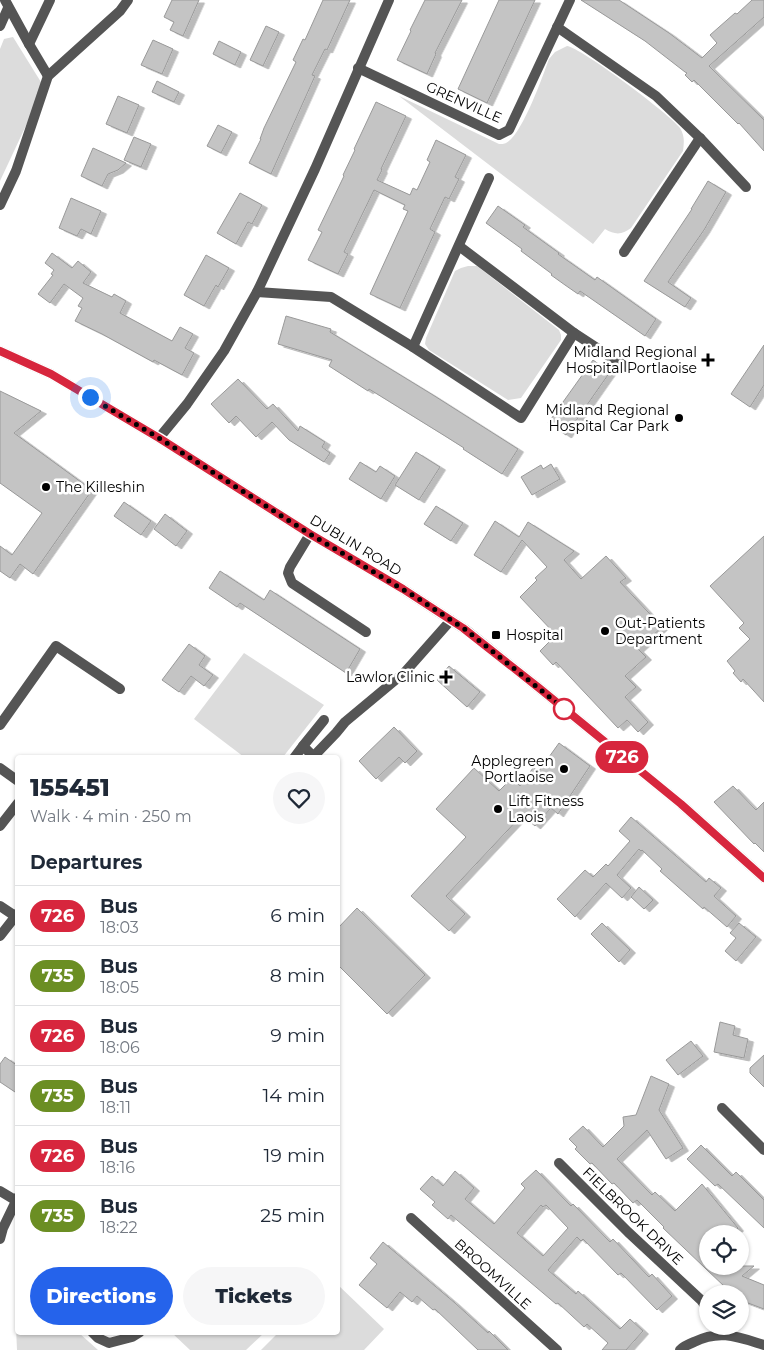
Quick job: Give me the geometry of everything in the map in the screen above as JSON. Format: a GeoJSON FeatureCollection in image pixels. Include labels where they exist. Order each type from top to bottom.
{"type":"FeatureCollection","features":[{"type":"Feature","properties":{"kind":"main road","name":"DUBLIN ROAD"},"geometry":{"type":"LineString","coordinates":[[0,351],[51,374],[159,438],[466,630],[681,804],[764,878]]}},
{"type":"Feature","properties":{"kind":"street"},"geometry":{"type":"LineString","coordinates":[[29,44],[50,0]]}},
{"type":"Feature","properties":{"kind":"street"},"geometry":{"type":"LineString","coordinates":[[0,205],[16,170],[48,76],[120,11],[128,0]]}},
{"type":"Feature","properties":{"kind":"street"},"geometry":{"type":"LineString","coordinates":[[159,438],[187,404],[224,351],[257,292],[315,169],[389,0]]}},
{"type":"Feature","properties":{"kind":"street","name":"GRENVILLE"},"geometry":{"type":"LineString","coordinates":[[358,68],[498,135],[509,130],[570,0]]}},
{"type":"Feature","properties":{"kind":"street"},"geometry":{"type":"LineString","coordinates":[[7,4],[48,76]]}},
{"type":"Feature","properties":{"kind":"street"},"geometry":{"type":"LineString","coordinates":[[0,26],[7,4]]}},
{"type":"Feature","properties":{"kind":"street"},"geometry":{"type":"LineString","coordinates":[[557,27],[656,96],[700,138],[746,187]]}},
{"type":"Feature","properties":{"kind":"street"},"geometry":{"type":"LineString","coordinates":[[624,252],[700,138]]}},
{"type":"Feature","properties":{"kind":"street"},"geometry":{"type":"LineString","coordinates":[[413,347],[490,178]]}},
{"type":"Feature","properties":{"kind":"street"},"geometry":{"type":"LineString","coordinates":[[459,246],[574,333],[626,367]]}},
{"type":"Feature","properties":{"kind":"street"},"geometry":{"type":"LineString","coordinates":[[257,292],[331,297],[413,347],[520,418],[574,333]]}},
{"type":"Feature","properties":{"kind":"street"},"geometry":{"type":"LineString","coordinates":[[310,534],[290,567],[288,573],[292,583],[366,632]]}},
{"type":"Feature","properties":{"kind":"street"},"geometry":{"type":"LineString","coordinates":[[315,755],[345,722],[405,672],[451,620]]}},
{"type":"Feature","properties":{"kind":"street"},"geometry":{"type":"LineString","coordinates":[[0,725],[56,646],[120,689]]}},
{"type":"Feature","properties":{"kind":"street"},"geometry":{"type":"LineString","coordinates":[[296,755],[324,720]]}},
{"type":"Feature","properties":{"kind":"street"},"geometry":{"type":"LineString","coordinates":[[303,746],[311,755]]}},
{"type":"Feature","properties":{"kind":"street"},"geometry":{"type":"LineString","coordinates":[[0,768],[15,779]]}},
{"type":"Feature","properties":{"kind":"street"},"geometry":{"type":"LineString","coordinates":[[0,826],[15,807]]}},
{"type":"Feature","properties":{"kind":"street"},"geometry":{"type":"LineString","coordinates":[[0,906],[15,914]]}},
{"type":"Feature","properties":{"kind":"street"},"geometry":{"type":"LineString","coordinates":[[0,936],[15,916]]}},
{"type":"Feature","properties":{"kind":"street"},"geometry":{"type":"LineString","coordinates":[[722,1108],[764,1150]]}},
{"type":"Feature","properties":{"kind":"street","name":"FIELBROOK DRIVE"},"geometry":{"type":"LineString","coordinates":[[559,1163],[628,1232],[699,1298]]}},
{"type":"Feature","properties":{"kind":"street"},"geometry":{"type":"LineString","coordinates":[[0,1191],[15,1198]]}},
{"type":"Feature","properties":{"kind":"street"},"geometry":{"type":"LineString","coordinates":[[0,1239],[15,1200]]}},
{"type":"Feature","properties":{"kind":"street","name":"BROOMVILLE"},"geometry":{"type":"LineString","coordinates":[[411,1218],[557,1350]]}},
{"type":"Feature","properties":{"kind":"street"},"geometry":{"type":"LineString","coordinates":[[95,1335],[109,1343],[135,1335]]}},
{"type":"Feature","properties":{"kind":"street"},"geometry":{"type":"LineString","coordinates":[[680,1350],[704,1335]]}},
{"type":"Feature","properties":{"kind":"street"},"geometry":{"type":"LineString","coordinates":[[728,1335],[764,1345]]}},
{"type":"Feature","properties":{"kind":"shaded area"},"geometry":{"type":"Polygon","coordinates":[[[13,37],[44,87],[0,181],[0,49],[4,39],[13,37]]]}},
{"type":"Feature","properties":{"kind":"shaded area"},"geometry":{"type":"Polygon","coordinates":[[[567,46],[589,57],[644,97],[680,128],[684,142],[683,151],[631,228],[625,232],[618,233],[605,229],[593,244],[399,96],[499,144],[505,144],[512,138],[525,118],[549,59],[555,52],[567,46]]]}},
{"type":"Feature","properties":{"kind":"shaded area"},"geometry":{"type":"Polygon","coordinates":[[[468,266],[477,266],[559,330],[561,340],[521,398],[508,400],[429,350],[425,344],[455,271],[468,266]]]}},
{"type":"Feature","properties":{"kind":"shaded area"},"geometry":{"type":"Polygon","coordinates":[[[244,653],[324,705],[285,755],[241,755],[194,719],[244,653]]]}},
{"type":"Feature","properties":{"kind":"shaded area"},"geometry":{"type":"Polygon","coordinates":[[[340,1287],[384,1329],[364,1350],[261,1350],[276,1335],[340,1335],[340,1287]]]}},
{"type":"Feature","properties":{"kind":"shaded area"},"geometry":{"type":"Polygon","coordinates":[[[16,1335],[81,1335],[98,1350],[17,1350],[16,1335]]]}},
{"type":"Feature","properties":{"kind":"shaded area"},"geometry":{"type":"Polygon","coordinates":[[[174,1335],[262,1335],[246,1350],[190,1350],[174,1335]]]}},
{"type":"Feature","properties":{"kind":"building"},"geometry":{"type":"Polygon","coordinates":[[[172,0],[199,0],[183,36],[170,30],[174,22],[164,17],[172,0]]]}},
{"type":"Feature","properties":{"kind":"building"},"geometry":{"type":"Polygon","coordinates":[[[323,0],[350,0],[327,50],[325,49],[312,75],[315,76],[271,174],[249,163],[296,62],[293,60],[303,39],[305,40],[323,0]]]}},
{"type":"Feature","properties":{"kind":"building"},"geometry":{"type":"Polygon","coordinates":[[[425,0],[462,0],[435,53],[427,74],[397,60],[425,0]]]}},
{"type":"Feature","properties":{"kind":"building"},"geometry":{"type":"Polygon","coordinates":[[[499,0],[535,0],[487,103],[458,89],[499,0]]]}},
{"type":"Feature","properties":{"kind":"building"},"geometry":{"type":"Polygon","coordinates":[[[581,0],[619,0],[669,33],[702,58],[717,43],[710,35],[752,0],[764,0],[764,17],[709,66],[764,120],[764,151],[739,123],[694,80],[692,82],[685,75],[687,73],[645,41],[581,0]]]}},
{"type":"Feature","properties":{"kind":"building"},"geometry":{"type":"Polygon","coordinates":[[[266,26],[279,32],[263,66],[250,60],[266,26]]]}},
{"type":"Feature","properties":{"kind":"building"},"geometry":{"type":"Polygon","coordinates":[[[153,40],[173,49],[162,74],[141,65],[153,40]]]}},
{"type":"Feature","properties":{"kind":"building"},"geometry":{"type":"Polygon","coordinates":[[[219,41],[241,52],[235,65],[213,54],[219,41]]]}},
{"type":"Feature","properties":{"kind":"building"},"geometry":{"type":"Polygon","coordinates":[[[157,81],[179,92],[174,102],[152,92],[157,81]]]}},
{"type":"Feature","properties":{"kind":"building"},"geometry":{"type":"Polygon","coordinates":[[[118,96],[139,105],[127,133],[106,124],[118,96]]]}},
{"type":"Feature","properties":{"kind":"building"},"geometry":{"type":"Polygon","coordinates":[[[376,102],[406,116],[377,180],[410,195],[413,188],[417,190],[430,162],[427,160],[436,140],[466,155],[455,177],[459,179],[449,199],[445,197],[430,229],[435,232],[400,308],[370,294],[408,211],[403,209],[405,205],[374,190],[344,252],[348,254],[338,274],[308,260],[322,232],[318,230],[376,102]]]}},
{"type":"Feature","properties":{"kind":"building"},"geometry":{"type":"Polygon","coordinates":[[[218,125],[232,132],[221,153],[207,146],[218,125]]]}},
{"type":"Feature","properties":{"kind":"building"},"geometry":{"type":"Polygon","coordinates":[[[134,137],[151,144],[141,167],[124,160],[134,137]]]}},
{"type":"Feature","properties":{"kind":"building"},"geometry":{"type":"Polygon","coordinates":[[[93,148],[126,163],[118,170],[108,174],[102,186],[81,176],[93,148]]]}},
{"type":"Feature","properties":{"kind":"building"},"geometry":{"type":"Polygon","coordinates":[[[708,181],[726,192],[704,230],[668,282],[691,298],[685,307],[644,281],[692,209],[708,181]]]}},
{"type":"Feature","properties":{"kind":"building"},"geometry":{"type":"Polygon","coordinates":[[[240,193],[262,205],[252,224],[248,222],[236,244],[217,233],[240,193]]]}},
{"type":"Feature","properties":{"kind":"building"},"geometry":{"type":"Polygon","coordinates":[[[71,198],[101,211],[91,234],[81,229],[77,236],[59,228],[71,198]]]}},
{"type":"Feature","properties":{"kind":"building"},"geometry":{"type":"Polygon","coordinates":[[[498,206],[525,225],[523,227],[558,254],[595,280],[597,277],[656,319],[645,336],[580,291],[578,294],[565,285],[521,251],[522,249],[486,223],[498,206]]]}},
{"type":"Feature","properties":{"kind":"building"},"geometry":{"type":"Polygon","coordinates":[[[52,253],[72,268],[78,261],[91,272],[83,283],[112,297],[114,294],[126,301],[120,313],[172,341],[180,327],[193,334],[185,348],[194,353],[182,375],[75,321],[82,308],[78,306],[83,298],[64,284],[50,303],[38,294],[53,275],[51,274],[54,270],[45,263],[52,253]]]}},
{"type":"Feature","properties":{"kind":"building"},"geometry":{"type":"Polygon","coordinates":[[[206,255],[229,268],[218,287],[216,285],[204,306],[184,295],[206,255]]]}},
{"type":"Feature","properties":{"kind":"building"},"geometry":{"type":"Polygon","coordinates":[[[286,316],[331,329],[330,332],[518,449],[502,474],[445,436],[329,366],[332,360],[278,344],[286,316]]]}},
{"type":"Feature","properties":{"kind":"building"},"geometry":{"type":"Polygon","coordinates":[[[764,345],[764,385],[750,407],[731,394],[764,345]]]}},
{"type":"Feature","properties":{"kind":"building"},"geometry":{"type":"Polygon","coordinates":[[[593,360],[610,372],[566,435],[548,423],[593,360]]]}},
{"type":"Feature","properties":{"kind":"building"},"geometry":{"type":"Polygon","coordinates":[[[238,379],[267,409],[273,404],[298,431],[300,426],[325,442],[322,447],[330,453],[324,462],[289,440],[272,422],[256,437],[236,416],[229,423],[211,404],[238,379]]]}},
{"type":"Feature","properties":{"kind":"building","name":"The Killeshin"},"geometry":{"type":"Polygon","coordinates":[[[0,391],[41,411],[14,433],[92,490],[33,574],[20,564],[10,578],[0,571],[0,546],[12,555],[42,513],[0,483],[0,391]]]}},
{"type":"Feature","properties":{"kind":"building"},"geometry":{"type":"Polygon","coordinates":[[[416,452],[440,467],[419,500],[395,485],[416,452]]]}},
{"type":"Feature","properties":{"kind":"building"},"geometry":{"type":"Polygon","coordinates":[[[360,462],[376,472],[380,466],[395,476],[381,499],[349,479],[360,462]]]}},
{"type":"Feature","properties":{"kind":"building"},"geometry":{"type":"Polygon","coordinates":[[[551,464],[560,479],[532,495],[521,477],[541,465],[543,469],[551,464]]]}},
{"type":"Feature","properties":{"kind":"building"},"geometry":{"type":"Polygon","coordinates":[[[124,502],[151,521],[141,535],[114,516],[124,502]]]}},
{"type":"Feature","properties":{"kind":"building"},"geometry":{"type":"Polygon","coordinates":[[[436,506],[463,523],[451,541],[424,524],[436,506]]]}},
{"type":"Feature","properties":{"kind":"building"},"geometry":{"type":"Polygon","coordinates":[[[165,514],[187,531],[176,546],[154,529],[165,514]]]}},
{"type":"Feature","properties":{"kind":"building","name":"Out-Patients Department"},"geometry":{"type":"Polygon","coordinates":[[[495,521],[519,537],[528,522],[574,551],[564,560],[581,579],[606,556],[626,578],[620,582],[662,627],[638,649],[646,657],[625,676],[636,687],[625,697],[648,722],[638,732],[627,720],[618,728],[556,662],[553,665],[540,651],[556,635],[520,597],[537,580],[535,578],[547,567],[522,540],[501,572],[474,555],[495,521]]]}},
{"type":"Feature","properties":{"kind":"building"},"geometry":{"type":"Polygon","coordinates":[[[764,536],[764,702],[743,679],[741,682],[733,673],[735,671],[727,661],[750,639],[739,628],[744,623],[710,586],[764,536]]]}},
{"type":"Feature","properties":{"kind":"building"},"geometry":{"type":"Polygon","coordinates":[[[220,571],[264,600],[270,590],[360,649],[346,673],[240,603],[237,607],[209,588],[220,571]]]}},
{"type":"Feature","properties":{"kind":"building"},"geometry":{"type":"Polygon","coordinates":[[[189,644],[205,656],[199,665],[213,675],[204,686],[191,676],[179,692],[162,680],[189,644]]]}},
{"type":"Feature","properties":{"kind":"building"},"geometry":{"type":"Polygon","coordinates":[[[449,666],[480,692],[467,707],[437,680],[449,666]]]}},
{"type":"Feature","properties":{"kind":"building"},"geometry":{"type":"Polygon","coordinates":[[[394,727],[417,751],[405,763],[399,757],[376,779],[359,761],[394,727]]]}},
{"type":"Feature","properties":{"kind":"building"},"geometry":{"type":"Polygon","coordinates":[[[559,743],[590,766],[558,814],[551,808],[535,826],[522,815],[446,896],[465,914],[449,931],[411,896],[466,837],[436,809],[474,768],[499,791],[512,778],[520,786],[533,768],[539,771],[559,743]]]}},
{"type":"Feature","properties":{"kind":"building"},"geometry":{"type":"Polygon","coordinates":[[[733,786],[756,810],[764,802],[764,852],[714,802],[733,786]]]}},
{"type":"Feature","properties":{"kind":"building"},"geometry":{"type":"Polygon","coordinates":[[[631,817],[706,882],[709,878],[721,888],[714,896],[736,916],[727,927],[704,907],[703,909],[660,871],[662,869],[639,849],[617,875],[631,888],[622,898],[606,883],[575,917],[557,899],[585,870],[593,877],[606,864],[608,866],[630,841],[619,831],[631,817]]]}},
{"type":"Feature","properties":{"kind":"building"},"geometry":{"type":"Polygon","coordinates":[[[639,887],[653,900],[644,909],[631,897],[639,887]]]}},
{"type":"Feature","properties":{"kind":"building"},"geometry":{"type":"Polygon","coordinates":[[[357,908],[425,975],[387,1014],[340,967],[340,926],[357,908]]]}},
{"type":"Feature","properties":{"kind":"building"},"geometry":{"type":"Polygon","coordinates":[[[602,923],[630,950],[619,962],[591,934],[602,923]]]}},
{"type":"Feature","properties":{"kind":"building"},"geometry":{"type":"Polygon","coordinates":[[[739,923],[756,937],[736,961],[725,951],[736,938],[730,933],[739,923]]]}},
{"type":"Feature","properties":{"kind":"building"},"geometry":{"type":"Polygon","coordinates":[[[720,1022],[735,1026],[733,1035],[748,1039],[744,1058],[714,1052],[720,1022]]]}},
{"type":"Feature","properties":{"kind":"building"},"geometry":{"type":"Polygon","coordinates":[[[691,1041],[703,1056],[678,1075],[666,1060],[691,1041]]]}},
{"type":"Feature","properties":{"kind":"building"},"geometry":{"type":"Polygon","coordinates":[[[764,1055],[764,1087],[750,1073],[750,1068],[764,1055]]]}},
{"type":"Feature","properties":{"kind":"building"},"geometry":{"type":"Polygon","coordinates":[[[5,1057],[15,1064],[15,1092],[0,1082],[0,1064],[5,1057]]]}},
{"type":"Feature","properties":{"kind":"building"},"geometry":{"type":"Polygon","coordinates":[[[651,1076],[669,1084],[659,1110],[683,1148],[666,1159],[647,1130],[617,1159],[652,1195],[655,1192],[675,1211],[702,1184],[736,1225],[699,1225],[699,1262],[637,1200],[633,1203],[592,1163],[590,1164],[575,1149],[577,1147],[569,1139],[583,1126],[603,1147],[624,1126],[623,1117],[636,1115],[651,1076]]]}},
{"type":"Feature","properties":{"kind":"building"},"geometry":{"type":"Polygon","coordinates":[[[701,1145],[732,1176],[736,1172],[764,1200],[764,1228],[718,1184],[715,1186],[687,1159],[701,1145]]]}},
{"type":"Feature","properties":{"kind":"building"},"geometry":{"type":"Polygon","coordinates":[[[536,1170],[571,1206],[573,1204],[610,1242],[613,1239],[649,1277],[652,1274],[672,1296],[657,1310],[621,1273],[618,1275],[583,1239],[581,1241],[577,1237],[548,1270],[576,1294],[578,1291],[620,1329],[630,1319],[643,1331],[626,1350],[602,1350],[608,1343],[587,1324],[584,1327],[558,1303],[556,1304],[451,1215],[448,1219],[432,1205],[435,1202],[420,1189],[432,1176],[443,1186],[455,1171],[474,1188],[465,1199],[494,1224],[525,1188],[521,1184],[536,1170]],[[541,1205],[517,1233],[543,1256],[568,1228],[546,1205],[543,1207],[541,1205]]]}},
{"type":"Feature","properties":{"kind":"building"},"geometry":{"type":"Polygon","coordinates":[[[383,1242],[488,1333],[489,1331],[508,1350],[478,1350],[435,1309],[433,1310],[417,1296],[412,1302],[400,1292],[387,1308],[359,1285],[377,1264],[370,1258],[383,1242]]]}},
{"type":"Feature","properties":{"kind":"building"},"geometry":{"type":"Polygon","coordinates":[[[712,1275],[743,1275],[742,1276],[764,1285],[764,1309],[749,1303],[749,1285],[723,1285],[712,1275]]]}},
{"type":"Feature","properties":{"kind":"bus line","name":"726"},"geometry":{"type":"LineString","coordinates":[[0,351],[51,374],[159,438],[463,628],[681,804],[764,878]]}},
{"type":"Feature","properties":{"kind":"place","name":"Midland Regional Hospital Portlaoise"},"geometry":{"type":"Point","coordinates":[708,360]}},
{"type":"Feature","properties":{"kind":"place","name":"Midland Regional Hospital Car Park"},"geometry":{"type":"Point","coordinates":[679,418]}},
{"type":"Feature","properties":{"kind":"place","name":"The Killeshin"},"geometry":{"type":"Point","coordinates":[46,487]}},
{"type":"Feature","properties":{"kind":"place","name":"Out-Patients Department"},"geometry":{"type":"Point","coordinates":[605,631]}},
{"type":"Feature","properties":{"kind":"place","name":"Hospital"},"geometry":{"type":"Point","coordinates":[496,635]}},
{"type":"Feature","properties":{"kind":"place","name":"Lawlor Clinic"},"geometry":{"type":"Point","coordinates":[446,677]}},
{"type":"Feature","properties":{"kind":"place","name":"Applegreen Portlaoise"},"geometry":{"type":"Point","coordinates":[564,769]}},
{"type":"Feature","properties":{"kind":"place","name":"Lift Fitness Laois"},"geometry":{"type":"Point","coordinates":[498,809]}},
{"type":"Feature","properties":{"kind":"route"},"geometry":{"type":"LineString","coordinates":[[90,397],[159,438],[310,534],[419,599],[466,630],[567,711],[564,709]]}}]}
